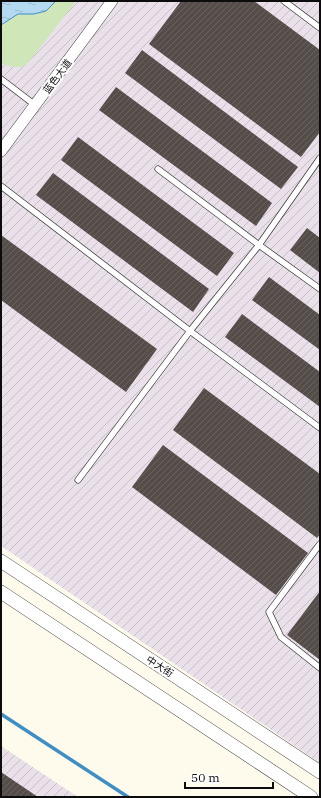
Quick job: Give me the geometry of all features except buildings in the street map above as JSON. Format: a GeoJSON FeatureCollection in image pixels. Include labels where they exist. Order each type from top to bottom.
{"type":"FeatureCollection","features":[{"type":"Feature","properties":{"kind":"street","name":"蓝色大道"},"geometry":{"type":"LineString","coordinates":[[1,151],[112,1]]}},
{"type":"Feature","properties":{"kind":"street","name":"中大街"},"geometry":{"type":"LineString","coordinates":[[1,561],[320,772]]}},
{"type":"Feature","properties":{"kind":"street"},"geometry":{"type":"LineString","coordinates":[[1,592],[311,797]]}},
{"type":"Feature","properties":{"kind":"lane"},"geometry":{"type":"LineString","coordinates":[[284,1],[320,28]]}},
{"type":"Feature","properties":{"kind":"lane"},"geometry":{"type":"LineString","coordinates":[[1,79],[35,105]]}},
{"type":"Feature","properties":{"kind":"lane"},"geometry":{"type":"LineString","coordinates":[[78,480],[190,331],[259,245],[320,158]]}},
{"type":"Feature","properties":{"kind":"lane"},"geometry":{"type":"LineString","coordinates":[[158,169],[320,289]]}},
{"type":"Feature","properties":{"kind":"lane"},"geometry":{"type":"LineString","coordinates":[[1,186],[190,331],[320,428]]}},
{"type":"Feature","properties":{"kind":"lane"},"geometry":{"type":"LineString","coordinates":[[320,544],[269,612],[281,637],[320,668]]}},
{"type":"Feature","properties":{"kind":"shaded area"},"geometry":{"type":"Polygon","coordinates":[[[1,1],[320,1],[320,763],[1,546],[1,1]]]}},
{"type":"Feature","properties":{"kind":"shaded area"},"geometry":{"type":"Polygon","coordinates":[[[1,746],[78,797],[1,797],[1,746]]]}},
{"type":"Feature","properties":{"kind":"green space"},"geometry":{"type":"Polygon","coordinates":[[[1,1],[76,1],[28,63],[23,67],[15,67],[3,64],[1,62],[1,1]]]}},
{"type":"Feature","properties":{"kind":"water"},"geometry":{"type":"Polygon","coordinates":[[[1,1],[56,1],[46,11],[34,14],[18,14],[1,25],[1,1]]]}},
{"type":"Feature","properties":{"kind":"waterway"},"geometry":{"type":"LineString","coordinates":[[1,714],[128,797]]}}]}
